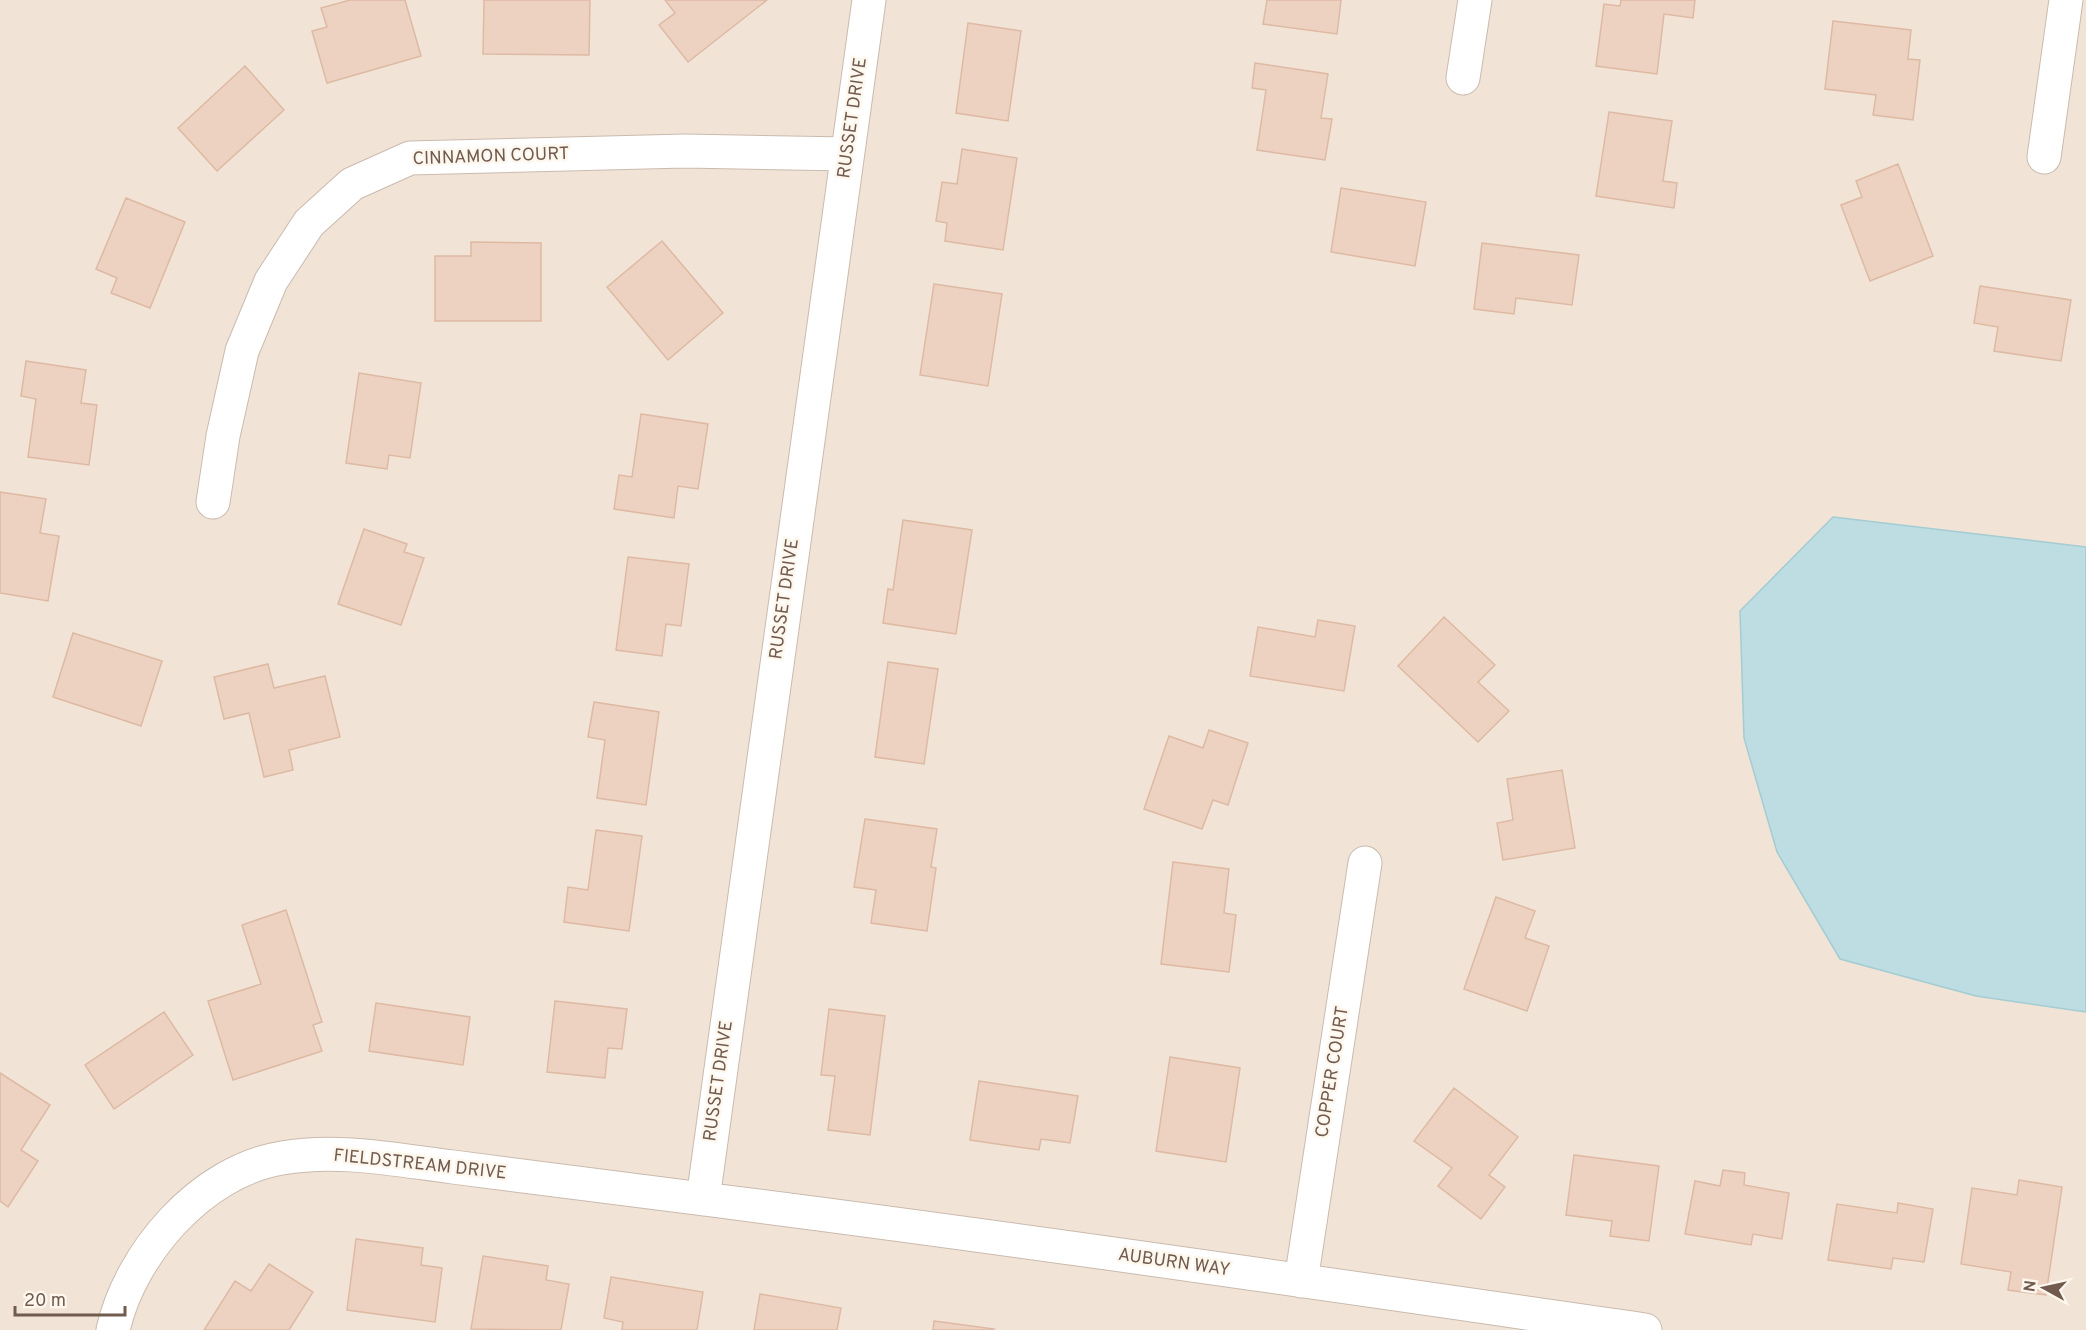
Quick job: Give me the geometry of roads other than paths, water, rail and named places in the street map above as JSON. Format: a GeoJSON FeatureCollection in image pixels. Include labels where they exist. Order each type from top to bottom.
{"type":"FeatureCollection","features":[{"type":"Feature","properties":{"kind":"street","name":"RUSSET DRIVE"},"geometry":{"type":"LineString","coordinates":[[703,1199],[869,0]]}},
{"type":"Feature","properties":{"kind":"street"},"geometry":{"type":"LineString","coordinates":[[1463,78],[1475,0]]}},
{"type":"Feature","properties":{"kind":"street"},"geometry":{"type":"LineString","coordinates":[[2044,157],[2066,0]]}},
{"type":"Feature","properties":{"kind":"street","name":"CINNAMON COURT"},"geometry":{"type":"LineString","coordinates":[[213,502],[223,436],[243,351],[271,281],[309,223],[352,184],[410,158],[685,151],[848,154]]}},
{"type":"Feature","properties":{"kind":"street","name":"COPPER COURT"},"geometry":{"type":"LineString","coordinates":[[1301,1281],[1365,862]]}},
{"type":"Feature","properties":{"kind":"street","name":"FIELDSTREAM DRIVE"},"geometry":{"type":"LineString","coordinates":[[113,1330],[122,1298],[134,1271],[152,1245],[194,1201],[238,1172],[279,1158],[344,1153],[703,1199]]}},
{"type":"Feature","properties":{"kind":"street","name":"AUBURN WAY"},"geometry":{"type":"LineString","coordinates":[[703,1199],[1645,1330]]}},
{"type":"Feature","properties":{"kind":"water"},"geometry":{"type":"Polygon","coordinates":[[[1833,517],[2086,547],[2086,1012],[1976,996],[1840,959],[1777,852],[1744,738],[1740,611],[1833,517]]]}}]}
